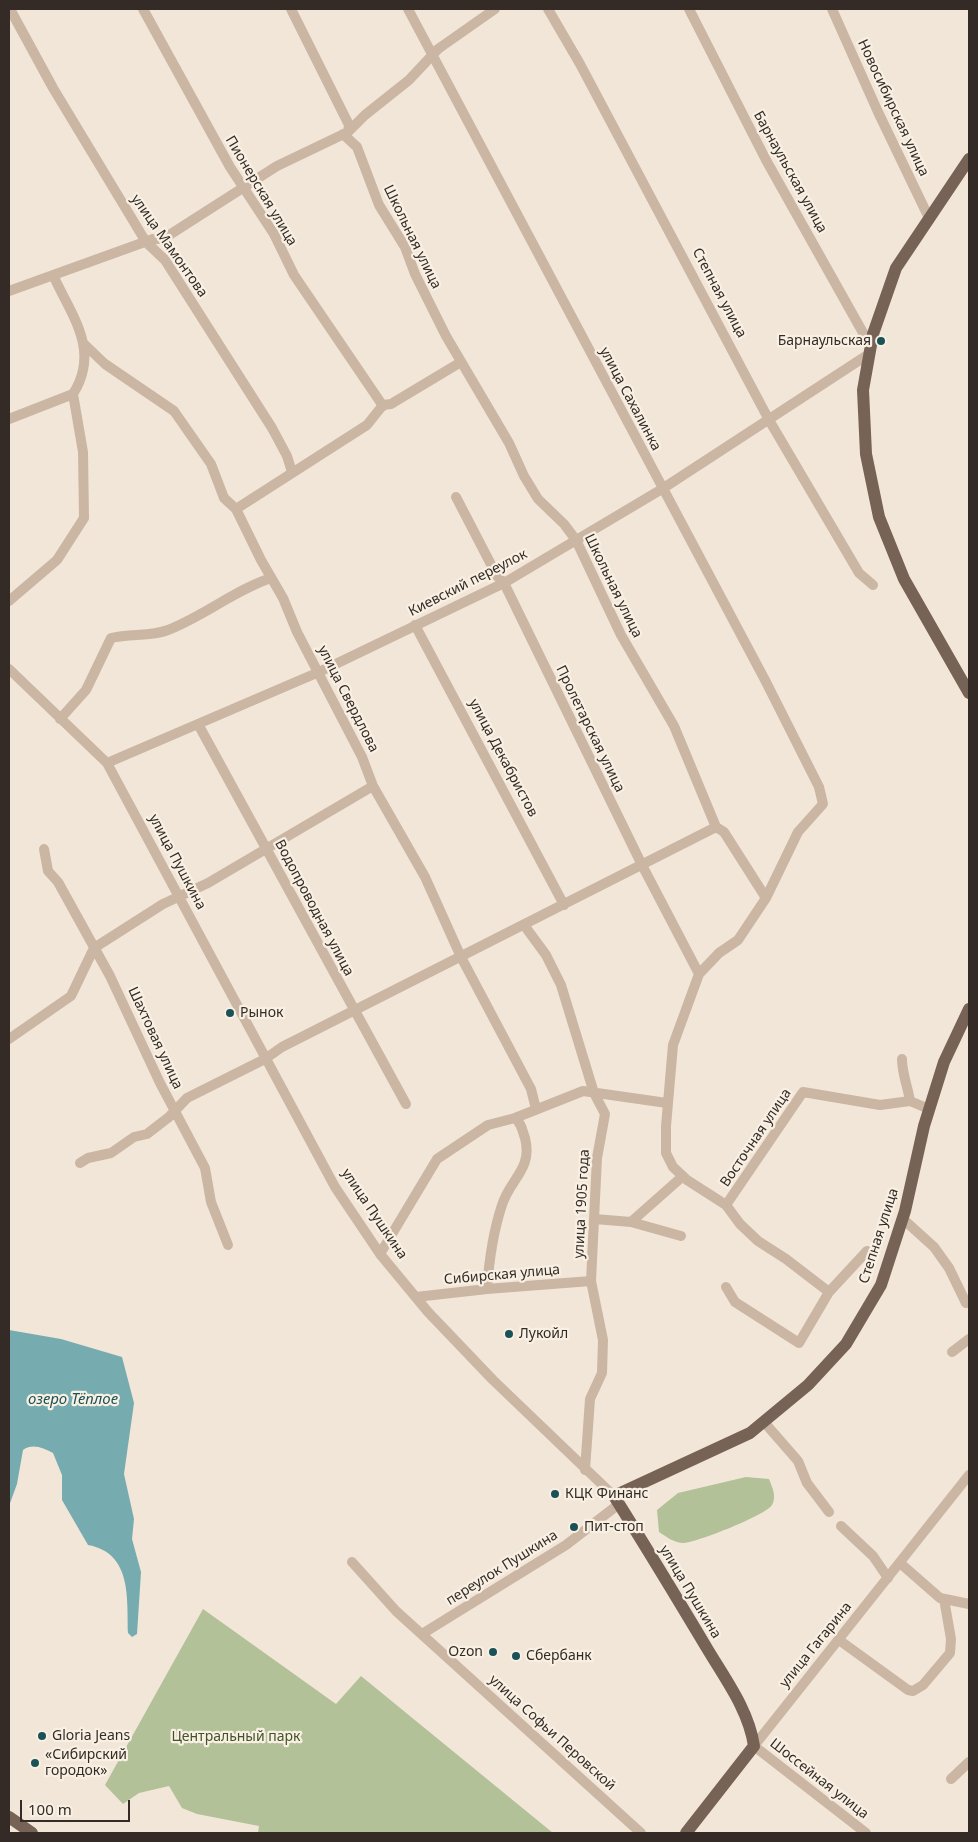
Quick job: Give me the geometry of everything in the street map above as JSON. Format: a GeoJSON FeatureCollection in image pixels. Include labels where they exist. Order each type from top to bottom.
{"type":"FeatureCollection","features":[{"type":"Feature","properties":{"kind":"main road"},"geometry":{"type":"LineString","coordinates":[[969,159],[896,268],[870,350],[863,390],[866,454],[879,517],[904,579],[969,693]]}},
{"type":"Feature","properties":{"kind":"main road","name":"Степная улица"},"geometry":{"type":"LineString","coordinates":[[616,1500],[661,1472],[719,1449],[750,1433],[808,1385],[846,1344],[881,1284],[903,1219],[929,1109],[944,1062],[969,1009]]}},
{"type":"Feature","properties":{"kind":"main road","name":"улица Пушкина"},"geometry":{"type":"LineString","coordinates":[[616,1500],[738,1702],[752,1729],[754,1746]]}},
{"type":"Feature","properties":{"kind":"main road","name":"улица Гагарина"},"geometry":{"type":"LineString","coordinates":[[686,1833],[754,1746]]}},
{"type":"Feature","properties":{"kind":"main road"},"geometry":{"type":"LineString","coordinates":[[9,1817],[32,1833]]}},
{"type":"Feature","properties":{"kind":"street","name":"улица Мамонтова"},"geometry":{"type":"LineString","coordinates":[[10,9],[53,88],[146,242],[156,254],[165,260],[272,428],[287,456],[292,472]]}},
{"type":"Feature","properties":{"kind":"street","name":"Пионерская улица"},"geometry":{"type":"LineString","coordinates":[[143,9],[230,168],[274,234],[294,275],[383,406]]}},
{"type":"Feature","properties":{"kind":"street","name":"Школьная улица"},"geometry":{"type":"LineString","coordinates":[[291,9],[349,125],[345,133],[357,147],[379,205],[405,247],[419,283],[461,362],[509,443],[524,476],[538,499],[564,524],[576,540],[621,635],[674,726],[716,827],[724,832],[766,898]]}},
{"type":"Feature","properties":{"kind":"street","name":"улица Сахалинка"},"geometry":{"type":"LineString","coordinates":[[408,9],[765,680],[819,787],[823,804],[798,832],[766,898]]}},
{"type":"Feature","properties":{"kind":"street"},"geometry":{"type":"LineString","coordinates":[[9,291],[146,242],[163,239],[277,166],[345,133],[433,57],[438,49],[495,9]]}},
{"type":"Feature","properties":{"kind":"street","name":"Степная улица"},"geometry":{"type":"LineString","coordinates":[[548,9],[580,64],[769,420],[859,573],[873,585]]}},
{"type":"Feature","properties":{"kind":"street","name":"Барнаульская улица"},"geometry":{"type":"LineString","coordinates":[[690,9],[766,160],[870,350]]}},
{"type":"Feature","properties":{"kind":"street","name":"Новосибирская улица"},"geometry":{"type":"LineString","coordinates":[[832,9],[878,112],[929,218]]}},
{"type":"Feature","properties":{"kind":"street"},"geometry":{"type":"LineString","coordinates":[[9,601],[57,560],[79,529],[84,518],[83,452],[74,394],[84,368],[83,343],[79,326],[53,275]]}},
{"type":"Feature","properties":{"kind":"street","name":"улица Свердлова"},"geometry":{"type":"LineString","coordinates":[[83,343],[105,364],[174,411],[210,464],[224,498],[236,508],[272,578],[362,757],[373,786],[425,877],[461,958],[531,1089],[536,1108]]}},
{"type":"Feature","properties":{"kind":"street","name":"Киевский переулок"},"geometry":{"type":"LineString","coordinates":[[107,763],[319,672],[504,583],[662,488],[769,420],[870,350]]}},
{"type":"Feature","properties":{"kind":"street"},"geometry":{"type":"LineString","coordinates":[[236,508],[367,426],[383,406],[391,404],[461,362]]}},
{"type":"Feature","properties":{"kind":"street"},"geometry":{"type":"LineString","coordinates":[[9,419],[74,394]]}},
{"type":"Feature","properties":{"kind":"street","name":"Пролетарская улица"},"geometry":{"type":"LineString","coordinates":[[456,497],[497,576],[504,583],[642,865],[699,974]]}},
{"type":"Feature","properties":{"kind":"street"},"geometry":{"type":"LineString","coordinates":[[60,719],[86,690],[112,638],[165,631],[187,622],[255,583],[272,578]]}},
{"type":"Feature","properties":{"kind":"street","name":"улица Декабристов"},"geometry":{"type":"LineString","coordinates":[[415,625],[564,905]]}},
{"type":"Feature","properties":{"kind":"street","name":"улица Пушкина"},"geometry":{"type":"LineString","coordinates":[[9,669],[107,763],[335,1187],[380,1254],[416,1297],[493,1380],[616,1500]]}},
{"type":"Feature","properties":{"kind":"street","name":"Водопроводная улица"},"geometry":{"type":"LineString","coordinates":[[198,724],[406,1104]]}},
{"type":"Feature","properties":{"kind":"street"},"geometry":{"type":"LineString","coordinates":[[9,1038],[70,996],[94,948],[163,904],[208,883],[373,786]]}},
{"type":"Feature","properties":{"kind":"street"},"geometry":{"type":"LineString","coordinates":[[80,1163],[88,1158],[111,1153],[134,1137],[148,1134],[187,1098],[265,1059],[282,1047],[461,958],[716,827]]}},
{"type":"Feature","properties":{"kind":"street","name":"Шахтовая улица"},"geometry":{"type":"LineString","coordinates":[[44,849],[48,871],[58,882],[110,976],[175,1111],[205,1168],[211,1202],[228,1245]]}},
{"type":"Feature","properties":{"kind":"street"},"geometry":{"type":"LineString","coordinates":[[766,898],[738,940],[719,953],[699,974],[673,1045],[667,1103],[666,1152],[673,1167],[685,1178],[726,1205],[740,1224],[758,1241],[830,1292]]}},
{"type":"Feature","properties":{"kind":"street","name":"улица 1905 года"},"geometry":{"type":"LineString","coordinates":[[524,926],[546,955],[561,985],[594,1093],[605,1114],[596,1158],[591,1282],[603,1340],[602,1373],[590,1399],[587,1416],[586,1470]]}},
{"type":"Feature","properties":{"kind":"street"},"geometry":{"type":"LineString","coordinates":[[902,1059],[902,1073],[908,1085],[910,1101],[929,1109]]}},
{"type":"Feature","properties":{"kind":"street"},"geometry":{"type":"LineString","coordinates":[[380,1254],[438,1159],[488,1126],[515,1118],[536,1108],[583,1091],[667,1103]]}},
{"type":"Feature","properties":{"kind":"street","name":"Восточная улица"},"geometry":{"type":"LineString","coordinates":[[726,1205],[803,1092],[880,1106],[910,1101]]}},
{"type":"Feature","properties":{"kind":"street"},"geometry":{"type":"LineString","coordinates":[[487,1289],[489,1261],[502,1203],[523,1170],[528,1150],[521,1124],[515,1118]]}},
{"type":"Feature","properties":{"kind":"street"},"geometry":{"type":"LineString","coordinates":[[631,1222],[685,1178]]}},
{"type":"Feature","properties":{"kind":"street"},"geometry":{"type":"LineString","coordinates":[[595,1219],[631,1222],[681,1236]]}},
{"type":"Feature","properties":{"kind":"street"},"geometry":{"type":"LineString","coordinates":[[903,1219],[934,1247],[949,1268],[966,1303]]}},
{"type":"Feature","properties":{"kind":"street"},"geometry":{"type":"LineString","coordinates":[[726,1287],[736,1302],[798,1343],[830,1292],[867,1251]]}},
{"type":"Feature","properties":{"kind":"street","name":"Сибирская улица"},"geometry":{"type":"LineString","coordinates":[[416,1297],[487,1289],[591,1282]]}},
{"type":"Feature","properties":{"kind":"street"},"geometry":{"type":"LineString","coordinates":[[952,1352],[969,1339]]}},
{"type":"Feature","properties":{"kind":"street"},"geometry":{"type":"LineString","coordinates":[[764,1422],[798,1461],[807,1483],[828,1512]]}},
{"type":"Feature","properties":{"kind":"street","name":"улица Гагарина"},"geometry":{"type":"LineString","coordinates":[[754,1746],[969,1475]]}},
{"type":"Feature","properties":{"kind":"street","name":"переулок Пушкина"},"geometry":{"type":"LineString","coordinates":[[422,1634],[566,1544],[616,1500]]}},
{"type":"Feature","properties":{"kind":"street"},"geometry":{"type":"LineString","coordinates":[[841,1526],[873,1556],[888,1578]]}},
{"type":"Feature","properties":{"kind":"street","name":"улица Софьи Перовской"},"geometry":{"type":"LineString","coordinates":[[352,1562],[396,1611],[641,1833]]}},
{"type":"Feature","properties":{"kind":"street"},"geometry":{"type":"LineString","coordinates":[[900,1563],[920,1582],[944,1599],[969,1604]]}},
{"type":"Feature","properties":{"kind":"street"},"geometry":{"type":"LineString","coordinates":[[839,1640],[908,1690],[913,1691],[923,1685],[950,1653],[951,1639],[944,1599]]}},
{"type":"Feature","properties":{"kind":"street","name":"Шоссейная улица"},"geometry":{"type":"LineString","coordinates":[[754,1746],[866,1833]]}},
{"type":"Feature","properties":{"kind":"street"},"geometry":{"type":"LineString","coordinates":[[951,1779],[969,1762]]}},
{"type":"Feature","properties":{"kind":"green space"},"geometry":{"type":"Polygon","coordinates":[[[746,1477],[769,1479],[774,1492],[772,1505],[758,1515],[703,1538],[684,1543],[677,1542],[659,1532],[657,1510],[678,1493],[746,1477]]]}},
{"type":"Feature","properties":{"kind":"green space","name":"Центральный парк"},"geometry":{"type":"Polygon","coordinates":[[[203,1609],[336,1704],[361,1676],[553,1833],[258,1833],[259,1826],[197,1814],[182,1808],[169,1786],[139,1793],[123,1804],[105,1785],[203,1609]]]}},
{"type":"Feature","properties":{"kind":"water","name":"озеро Тёплое"},"geometry":{"type":"Polygon","coordinates":[[[9,1330],[61,1339],[122,1357],[134,1403],[124,1474],[134,1519],[132,1539],[141,1572],[137,1634],[132,1637],[128,1633],[127,1592],[120,1567],[113,1557],[102,1550],[88,1545],[62,1500],[62,1475],[53,1453],[34,1447],[23,1450],[17,1484],[9,1506],[9,1330]]]}},
{"type":"Feature","properties":{"kind":"place","name":"Барнаульская"},"geometry":{"type":"Point","coordinates":[881,341]}},
{"type":"Feature","properties":{"kind":"place","name":"Рынок"},"geometry":{"type":"Point","coordinates":[230,1013]}},
{"type":"Feature","properties":{"kind":"place","name":"Лукойл"},"geometry":{"type":"Point","coordinates":[509,1334]}},
{"type":"Feature","properties":{"kind":"place","name":"КЦК Финанс"},"geometry":{"type":"Point","coordinates":[555,1494]}},
{"type":"Feature","properties":{"kind":"place","name":"Пит-стоп"},"geometry":{"type":"Point","coordinates":[574,1527]}},
{"type":"Feature","properties":{"kind":"place","name":"Ozon"},"geometry":{"type":"Point","coordinates":[493,1652]}},
{"type":"Feature","properties":{"kind":"place","name":"Сбербанк"},"geometry":{"type":"Point","coordinates":[516,1656]}},
{"type":"Feature","properties":{"kind":"place","name":"Gloria Jeans"},"geometry":{"type":"Point","coordinates":[42,1736]}},
{"type":"Feature","properties":{"kind":"place","name":"«Сибирский городок»"},"geometry":{"type":"Point","coordinates":[35,1763]}}]}
